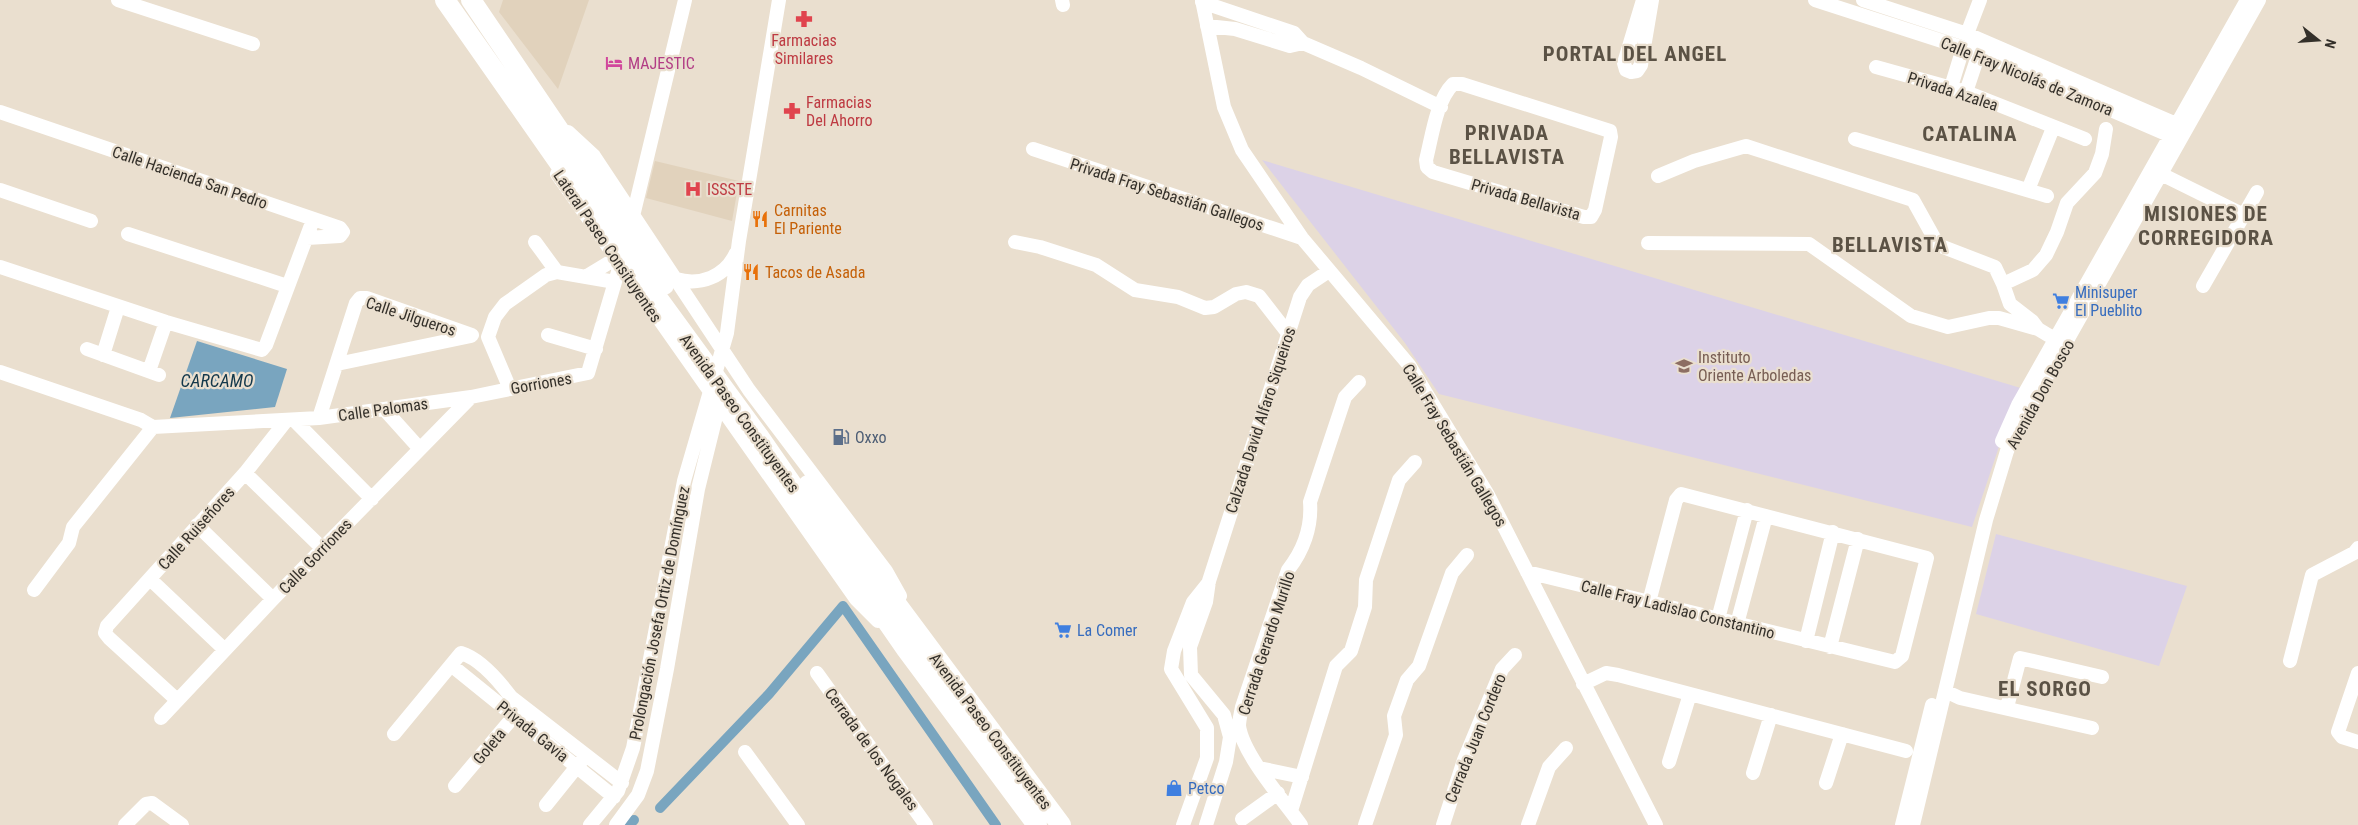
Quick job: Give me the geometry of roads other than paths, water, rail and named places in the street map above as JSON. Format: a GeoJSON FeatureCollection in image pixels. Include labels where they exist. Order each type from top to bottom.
{"type":"FeatureCollection","features":[{"type":"Feature","properties":{"kind":"highway","name":"Avenida Paseo Constituyentes"},"geometry":{"type":"LineString","coordinates":[[445,0],[542,122]]}},
{"type":"Feature","properties":{"kind":"highway","name":"Avenida Paseo Constituyentes"},"geometry":{"type":"LineString","coordinates":[[471,0],[542,122],[569,162],[760,438],[914,644],[1038,825]]}},
{"type":"Feature","properties":{"kind":"highway","name":"Avenida Paseo Constituyentes"},"geometry":{"type":"LineString","coordinates":[[914,644],[1061,825]]}},
{"type":"Feature","properties":{"kind":"street"},"geometry":{"type":"LineString","coordinates":[[118,0],[253,44]]}},
{"type":"Feature","properties":{"kind":"street"},"geometry":{"type":"LineString","coordinates":[[633,216],[685,0]]}},
{"type":"Feature","properties":{"kind":"street"},"geometry":{"type":"LineString","coordinates":[[726,355],[738,248],[779,0]]}},
{"type":"Feature","properties":{"kind":"street"},"geometry":{"type":"LineString","coordinates":[[1643,0],[1624,63],[1626,70],[1631,72],[1637,71],[1640,65],[1652,0]]}},
{"type":"Feature","properties":{"kind":"street","name":"Calle Fray Nicolás de Zamora"},"geometry":{"type":"LineString","coordinates":[[1815,0],[1945,42],[1965,41],[2179,132]]}},
{"type":"Feature","properties":{"kind":"street","name":"Calle Fray Nicolás de Zamora"},"geometry":{"type":"LineString","coordinates":[[1863,0],[1892,4],[1949,28],[1979,53],[2179,132]]}},
{"type":"Feature","properties":{"kind":"street"},"geometry":{"type":"LineString","coordinates":[[1952,87],[1965,41],[1980,0]]}},
{"type":"Feature","properties":{"kind":"street","name":"Avenida Don Bosco"},"geometry":{"type":"LineString","coordinates":[[1902,825],[1999,450],[2011,420],[2061,342],[2161,174],[2179,132],[2247,0]]}},
{"type":"Feature","properties":{"kind":"street","name":"Avenida Don Bosco"},"geometry":{"type":"LineString","coordinates":[[2061,342],[2139,189],[2179,132],[2259,0]]}},
{"type":"Feature","properties":{"kind":"street"},"geometry":{"type":"LineString","coordinates":[[1202,1],[1294,33],[1302,43],[1361,68],[1441,107]]}},
{"type":"Feature","properties":{"kind":"street","name":"Calle Fray Sebastián Gallegos"},"geometry":{"type":"LineString","coordinates":[[1202,1],[1224,107],[1234,135],[1248,161],[1302,238],[1409,365],[1484,488],[1656,825]]}},
{"type":"Feature","properties":{"kind":"street"},"geometry":{"type":"LineString","coordinates":[[1207,26],[1235,28],[1290,46],[1302,43]]}},
{"type":"Feature","properties":{"kind":"street"},"geometry":{"type":"LineString","coordinates":[[1945,42],[1949,28]]}},
{"type":"Feature","properties":{"kind":"street"},"geometry":{"type":"LineString","coordinates":[[1966,92],[1979,53]]}},
{"type":"Feature","properties":{"kind":"street","name":"Privada Azalea"},"geometry":{"type":"LineString","coordinates":[[1876,67],[1952,87],[2085,140]]}},
{"type":"Feature","properties":{"kind":"street","name":"Privada Bellavista"},"geometry":{"type":"LineString","coordinates":[[1453,84],[1462,84],[1610,131],[1611,137],[1596,210],[1591,217],[1584,217],[1433,172],[1427,167],[1426,160],[1441,107],[1448,89],[1453,84]]}},
{"type":"Feature","properties":{"kind":"street","name":"Calle Hacienda San Pedro"},"geometry":{"type":"LineString","coordinates":[[0,112],[340,228],[343,232],[340,236],[307,238]]}},
{"type":"Feature","properties":{"kind":"street"},"geometry":{"type":"LineString","coordinates":[[542,122],[594,156],[749,390],[886,571],[914,644]]}},
{"type":"Feature","properties":{"kind":"street","name":"Lateral Paseo Consituyentes"},"geometry":{"type":"LineString","coordinates":[[542,122],[562,184],[856,599],[914,644]]}},
{"type":"Feature","properties":{"kind":"street"},"geometry":{"type":"LineString","coordinates":[[2028,190],[2054,128]]}},
{"type":"Feature","properties":{"kind":"street"},"geometry":{"type":"LineString","coordinates":[[2003,284],[2033,270],[2046,255],[2057,232],[2067,203],[2095,174],[2102,154],[2106,129]]}},
{"type":"Feature","properties":{"kind":"street"},"geometry":{"type":"LineString","coordinates":[[1855,138],[2047,196]]}},
{"type":"Feature","properties":{"kind":"street"},"geometry":{"type":"LineString","coordinates":[[1658,176],[1694,161],[1748,147],[1914,200],[1940,247],[1995,267],[2010,304],[2032,321],[2038,329]]}},
{"type":"Feature","properties":{"kind":"street","name":"Privada Fray Sebastián Gallegos"},"geometry":{"type":"LineString","coordinates":[[1033,149],[1302,238]]}},
{"type":"Feature","properties":{"kind":"street"},"geometry":{"type":"LineString","coordinates":[[2161,174],[2244,215]]}},
{"type":"Feature","properties":{"kind":"street"},"geometry":{"type":"LineString","coordinates":[[0,190],[91,221]]}},
{"type":"Feature","properties":{"kind":"street"},"geometry":{"type":"LineString","coordinates":[[2203,286],[2257,192]]}},
{"type":"Feature","properties":{"kind":"street"},"geometry":{"type":"LineString","coordinates":[[0,267],[118,307],[262,350],[266,346],[287,286],[314,220]]}},
{"type":"Feature","properties":{"kind":"street"},"geometry":{"type":"LineString","coordinates":[[128,234],[287,286]]}},
{"type":"Feature","properties":{"kind":"street"},"geometry":{"type":"LineString","coordinates":[[535,242],[557,272]]}},
{"type":"Feature","properties":{"kind":"street"},"geometry":{"type":"LineString","coordinates":[[1015,242],[1040,247],[1096,265],[1135,290],[1178,297],[1205,308],[1214,307],[1236,294],[1246,292],[1259,296],[1287,332]]}},
{"type":"Feature","properties":{"kind":"street"},"geometry":{"type":"LineString","coordinates":[[1648,243],[1809,244],[1911,316],[1948,327],[1994,318],[2038,329],[2061,342]]}},
{"type":"Feature","properties":{"kind":"street"},"geometry":{"type":"LineString","coordinates":[[676,279],[690,282],[712,277],[730,263],[738,248]]}},
{"type":"Feature","properties":{"kind":"street"},"geometry":{"type":"LineString","coordinates":[[587,276],[617,262]]}},
{"type":"Feature","properties":{"kind":"street","name":"Gorriones"},"geometry":{"type":"LineString","coordinates":[[471,396],[588,373],[615,282],[617,262]]}},
{"type":"Feature","properties":{"kind":"street","name":"Calzada David Alfaro Siqueiros"},"geometry":{"type":"LineString","coordinates":[[1210,822],[1226,762],[1230,737],[1224,715],[1191,675],[1190,647],[1206,602],[1209,581],[1287,332],[1308,285],[1329,271]]}},
{"type":"Feature","properties":{"kind":"street"},"geometry":{"type":"LineString","coordinates":[[510,389],[488,338],[495,318],[505,304],[546,275],[557,272],[615,282]]}},
{"type":"Feature","properties":{"kind":"street","name":"Calle Jilgueros"},"geometry":{"type":"LineString","coordinates":[[319,418],[356,303],[360,298],[367,298],[472,335],[488,338]]}},
{"type":"Feature","properties":{"kind":"street"},"geometry":{"type":"LineString","coordinates":[[103,355],[118,307]]}},
{"type":"Feature","properties":{"kind":"street"},"geometry":{"type":"LineString","coordinates":[[87,349],[154,373],[166,322]]}},
{"type":"Feature","properties":{"kind":"street","name":"Calle Jilgueros"},"geometry":{"type":"LineString","coordinates":[[337,364],[472,335]]}},
{"type":"Feature","properties":{"kind":"street"},"geometry":{"type":"LineString","coordinates":[[548,335],[596,349]]}},
{"type":"Feature","properties":{"kind":"street","name":"Prolongación Josefa Ortiz de Domínguez"},"geometry":{"type":"LineString","coordinates":[[590,825],[614,797],[622,783],[633,748],[684,481],[709,392],[726,355]]}},
{"type":"Feature","properties":{"kind":"street","name":"Prolongación Josefa Ortiz de Domínguez"},"geometry":{"type":"LineString","coordinates":[[616,825],[638,794],[647,771],[667,669],[698,489],[719,404],[726,355]]}},
{"type":"Feature","properties":{"kind":"street"},"geometry":{"type":"LineString","coordinates":[[0,372],[141,420],[153,428],[72,527],[69,543],[34,590]]}},
{"type":"Feature","properties":{"kind":"street","name":"Cerrada Gerardo Murillo"},"geometry":{"type":"LineString","coordinates":[[1259,768],[1244,741],[1239,725],[1242,707],[1288,570],[1300,555],[1311,517],[1310,502],[1345,397],[1359,382]]}},
{"type":"Feature","properties":{"kind":"street"},"geometry":{"type":"LineString","coordinates":[[731,422],[745,411],[749,390]]}},
{"type":"Feature","properties":{"kind":"street","name":"Calle Palomas"},"geometry":{"type":"LineString","coordinates":[[153,428],[290,421],[384,410],[471,396]]}},
{"type":"Feature","properties":{"kind":"street","name":"Calle Gorriones"},"geometry":{"type":"LineString","coordinates":[[162,718],[273,599],[471,396]]}},
{"type":"Feature","properties":{"kind":"street"},"geometry":{"type":"LineString","coordinates":[[384,410],[420,449]]}},
{"type":"Feature","properties":{"kind":"street"},"geometry":{"type":"LineString","coordinates":[[746,443],[749,428],[754,419],[769,417]]}},
{"type":"Feature","properties":{"kind":"street"},"geometry":{"type":"LineString","coordinates":[[290,421],[372,499]]}},
{"type":"Feature","properties":{"kind":"street","name":"Calle Ruiseñores"},"geometry":{"type":"LineString","coordinates":[[177,700],[105,632],[108,626],[290,421]]}},
{"type":"Feature","properties":{"kind":"street"},"geometry":{"type":"LineString","coordinates":[[1291,811],[1336,666],[1351,650],[1354,642],[1365,607],[1366,580],[1399,480],[1415,462]]}},
{"type":"Feature","properties":{"kind":"street"},"geometry":{"type":"LineString","coordinates":[[245,473],[322,549]]}},
{"type":"Feature","properties":{"kind":"street"},"geometry":{"type":"LineString","coordinates":[[684,481],[691,482],[698,489]]}},
{"type":"Feature","properties":{"kind":"street"},"geometry":{"type":"LineString","coordinates":[[1649,602],[1676,500],[1681,494],[1747,510],[1858,539],[1830,647]]}},
{"type":"Feature","properties":{"kind":"street"},"geometry":{"type":"LineString","coordinates":[[1718,619],[1747,510]]}},
{"type":"Feature","properties":{"kind":"street"},"geometry":{"type":"LineString","coordinates":[[1737,624],[1766,516]]}},
{"type":"Feature","properties":{"kind":"street"},"geometry":{"type":"LineString","coordinates":[[198,525],[273,599]]}},
{"type":"Feature","properties":{"kind":"street"},"geometry":{"type":"LineString","coordinates":[[1806,641],[1833,532]]}},
{"type":"Feature","properties":{"kind":"street","name":"Calle Fray Ladislao Constantino"},"geometry":{"type":"LineString","coordinates":[[1527,572],[1896,662],[1899,661],[1927,567],[1927,558],[1858,539]]}},
{"type":"Feature","properties":{"kind":"street","name":"Avenida Don Bosco"},"geometry":{"type":"LineString","coordinates":[[1913,825],[1946,691],[1977,540]]}},
{"type":"Feature","properties":{"kind":"street"},"geometry":{"type":"LineString","coordinates":[[2290,661],[2312,575],[2354,553],[2358,548]]}},
{"type":"Feature","properties":{"kind":"street"},"geometry":{"type":"LineString","coordinates":[[1365,825],[1396,735],[1394,716],[1407,680],[1419,666],[1452,573],[1466,555]]}},
{"type":"Feature","properties":{"kind":"street"},"geometry":{"type":"LineString","coordinates":[[150,579],[225,650]]}},
{"type":"Feature","properties":{"kind":"street","name":"Calzada David Alfaro Siqueiros"},"geometry":{"type":"LineString","coordinates":[[1183,825],[1207,758],[1207,728],[1171,669],[1174,651],[1193,602],[1209,581]]}},
{"type":"Feature","properties":{"kind":"street","name":"Privada Gavia"},"geometry":{"type":"LineString","coordinates":[[614,797],[577,766],[518,711],[512,697],[498,680],[469,655],[461,652],[451,666],[518,711],[586,754],[622,783]]}},
{"type":"Feature","properties":{"kind":"street","name":"Cerrada Juan Cordero"},"geometry":{"type":"LineString","coordinates":[[1443,825],[1464,760],[1502,669],[1515,655]]}},
{"type":"Feature","properties":{"kind":"street"},"geometry":{"type":"LineString","coordinates":[[2007,708],[2020,658],[2102,677]]}},
{"type":"Feature","properties":{"kind":"street"},"geometry":{"type":"LineString","coordinates":[[394,734],[451,666]]}},
{"type":"Feature","properties":{"kind":"street","name":"Cerrada de los Nogales"},"geometry":{"type":"LineString","coordinates":[[817,673],[926,825]]}},
{"type":"Feature","properties":{"kind":"street"},"geometry":{"type":"LineString","coordinates":[[2358,673],[2339,728],[2339,735],[2358,742]]}},
{"type":"Feature","properties":{"kind":"street"},"geometry":{"type":"LineString","coordinates":[[1585,688],[1618,675],[1906,751]]}},
{"type":"Feature","properties":{"kind":"street"},"geometry":{"type":"LineString","coordinates":[[1946,691],[1960,698],[2092,728]]}},
{"type":"Feature","properties":{"kind":"street"},"geometry":{"type":"LineString","coordinates":[[1668,762],[1690,694]]}},
{"type":"Feature","properties":{"kind":"street","name":"Goleta"},"geometry":{"type":"LineString","coordinates":[[455,786],[518,711]]}},
{"type":"Feature","properties":{"kind":"street"},"geometry":{"type":"LineString","coordinates":[[1753,773],[1771,716]]}},
{"type":"Feature","properties":{"kind":"street"},"geometry":{"type":"LineString","coordinates":[[1826,784],[1842,734]]}},
{"type":"Feature","properties":{"kind":"street"},"geometry":{"type":"LineString","coordinates":[[1528,825],[1549,767],[1566,748]]}},
{"type":"Feature","properties":{"kind":"street"},"geometry":{"type":"LineString","coordinates":[[745,752],[798,825]]}},
{"type":"Feature","properties":{"kind":"street"},"geometry":{"type":"LineString","coordinates":[[546,805],[586,754]]}},
{"type":"Feature","properties":{"kind":"street"},"geometry":{"type":"LineString","coordinates":[[1259,768],[1302,778]]}},
{"type":"Feature","properties":{"kind":"street"},"geometry":{"type":"LineString","coordinates":[[1259,768],[1301,825]]}},
{"type":"Feature","properties":{"kind":"street"},"geometry":{"type":"LineString","coordinates":[[1242,820],[1278,793]]}},
{"type":"Feature","properties":{"kind":"street"},"geometry":{"type":"LineString","coordinates":[[124,825],[146,804],[152,802],[182,825]]}},
{"type":"Feature","properties":{"kind":"water","name":"CARCAMO"},"geometry":{"type":"Polygon","coordinates":[[[197,341],[287,369],[275,407],[170,418],[197,341]]]}},
{"type":"Feature","properties":{"kind":"waterway"},"geometry":{"type":"LineString","coordinates":[[660,808],[769,694],[843,606],[996,825]]}},
{"type":"Feature","properties":{"kind":"waterway"},"geometry":{"type":"LineString","coordinates":[[629,825],[634,820]]}},
{"type":"Feature","properties":{"kind":"place","name":"Farmacias Similares"},"geometry":{"type":"Point","coordinates":[804,19]}},
{"type":"Feature","properties":{"kind":"place","name":"MAJESTIC"},"geometry":{"type":"Point","coordinates":[614,63]}},
{"type":"Feature","properties":{"kind":"place","name":"Farmacias Del Ahorro"},"geometry":{"type":"Point","coordinates":[792,111]}},
{"type":"Feature","properties":{"kind":"place","name":"ISSSTE"},"geometry":{"type":"Point","coordinates":[693,189]}},
{"type":"Feature","properties":{"kind":"place","name":"Carnitas El Pariente"},"geometry":{"type":"Point","coordinates":[760,219]}},
{"type":"Feature","properties":{"kind":"place","name":"Tacos de Asada"},"geometry":{"type":"Point","coordinates":[751,272]}},
{"type":"Feature","properties":{"kind":"place","name":"Minisuper El Pueblito"},"geometry":{"type":"Point","coordinates":[2061,301]}},
{"type":"Feature","properties":{"kind":"place","name":"Instituto Oriente Arboledas"},"geometry":{"type":"Point","coordinates":[1684,366]}},
{"type":"Feature","properties":{"kind":"place","name":"Oxxo"},"geometry":{"type":"Point","coordinates":[841,437]}},
{"type":"Feature","properties":{"kind":"place","name":"La Comer"},"geometry":{"type":"Point","coordinates":[1063,630]}},
{"type":"Feature","properties":{"kind":"place","name":"Petco"},"geometry":{"type":"Point","coordinates":[1174,788]}},
{"type":"Feature","properties":{"kind":"district","name":"PORTAL DEL ANGEL"},"geometry":{"type":"Point","coordinates":[1635,54]}},
{"type":"Feature","properties":{"kind":"district","name":"CATALINA"},"geometry":{"type":"Point","coordinates":[1970,134]}},
{"type":"Feature","properties":{"kind":"district","name":"PRIVADA BELLAVISTA"},"geometry":{"type":"Point","coordinates":[1507,145]}},
{"type":"Feature","properties":{"kind":"district","name":"MISIONES DE CORREGIDORA"},"geometry":{"type":"Point","coordinates":[2206,226]}},
{"type":"Feature","properties":{"kind":"district","name":"BELLAVISTA"},"geometry":{"type":"Point","coordinates":[1890,245]}},
{"type":"Feature","properties":{"kind":"district","name":"EL SORGO"},"geometry":{"type":"Point","coordinates":[2045,689]}}]}
